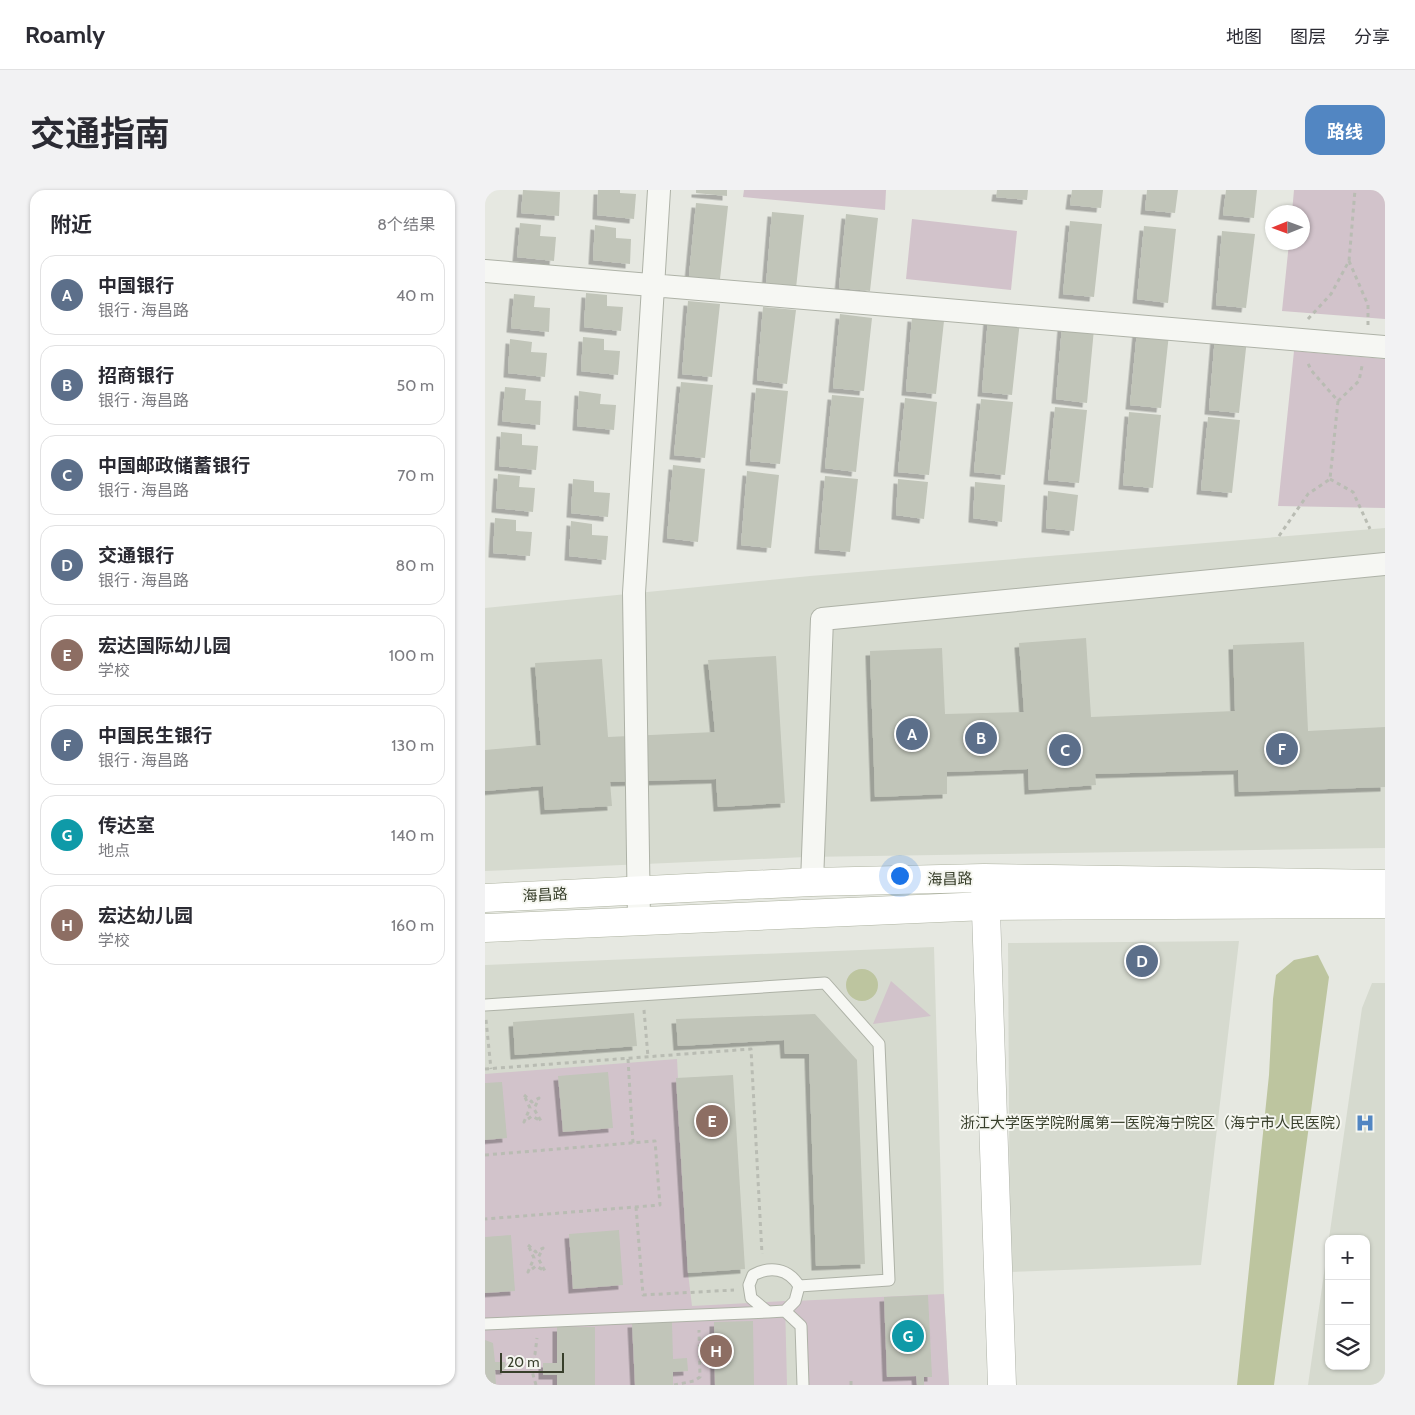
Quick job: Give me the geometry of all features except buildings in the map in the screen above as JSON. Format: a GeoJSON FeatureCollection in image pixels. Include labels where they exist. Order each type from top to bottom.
{"type":"FeatureCollection","features":[{"type":"Feature","properties":{"kind":"main road","name":"海昌路"},"geometry":{"type":"LineString","coordinates":[[485,898],[812,882],[985,878],[1385,884]]}},
{"type":"Feature","properties":{"kind":"main road"},"geometry":{"type":"LineString","coordinates":[[985,878],[1002,1385]]}},
{"type":"Feature","properties":{"kind":"main road","name":"海昌路"},"geometry":{"type":"LineString","coordinates":[[485,928],[986,906],[1385,904]]}},
{"type":"Feature","properties":{"kind":"street"},"geometry":{"type":"LineString","coordinates":[[639,921],[637,891],[634,593],[659,190]]}},
{"type":"Feature","properties":{"kind":"street"},"geometry":{"type":"LineString","coordinates":[[485,271],[1385,347]]}},
{"type":"Feature","properties":{"kind":"street"},"geometry":{"type":"LineString","coordinates":[[812,882],[822,619],[1385,564]]}},
{"type":"Feature","properties":{"kind":"lane"},"geometry":{"type":"LineString","coordinates":[[485,1005],[825,983],[879,1044],[889,1280],[799,1286]]}},
{"type":"Feature","properties":{"kind":"lane"},"geometry":{"type":"LineString","coordinates":[[485,1324],[768,1312],[785,1311],[795,1301],[799,1286],[794,1278],[786,1272],[763,1270],[753,1275],[749,1285],[751,1298],[768,1312]]}},
{"type":"Feature","properties":{"kind":"lane"},"geometry":{"type":"LineString","coordinates":[[785,1311],[801,1326],[803,1385]]}},
{"type":"Feature","properties":{"kind":"path"},"geometry":{"type":"LineString","coordinates":[[1279,536],[1308,494],[1330,479],[1338,401],[1311,370],[1298,340],[1309,317],[1331,294],[1349,261],[1355,190]]}},
{"type":"Feature","properties":{"kind":"path"},"geometry":{"type":"LineString","coordinates":[[1330,479],[1353,492],[1370,529]]}},
{"type":"Feature","properties":{"kind":"path"},"geometry":{"type":"LineString","coordinates":[[643,995],[648,1057]]}},
{"type":"Feature","properties":{"kind":"path"},"geometry":{"type":"LineString","coordinates":[[486,1017],[491,1069]]}},
{"type":"Feature","properties":{"kind":"path"},"geometry":{"type":"LineString","coordinates":[[485,1070],[751,1049],[763,1270]]}},
{"type":"Feature","properties":{"kind":"path"},"geometry":{"type":"LineString","coordinates":[[628,1059],[633,1143]]}},
{"type":"Feature","properties":{"kind":"path"},"geometry":{"type":"LineString","coordinates":[[524,1095],[532,1102],[539,1098],[534,1109],[541,1121],[532,1116],[524,1122],[530,1108],[524,1095]]}},
{"type":"Feature","properties":{"kind":"path"},"geometry":{"type":"LineString","coordinates":[[485,1155],[655,1141],[660,1205],[485,1219]]}},
{"type":"Feature","properties":{"kind":"path"},"geometry":{"type":"LineString","coordinates":[[636,1207],[643,1295],[750,1290]]}},
{"type":"Feature","properties":{"kind":"path"},"geometry":{"type":"LineString","coordinates":[[528,1245],[536,1252],[543,1248],[538,1258],[545,1271],[536,1266],[528,1272],[534,1258],[528,1245]]}},
{"type":"Feature","properties":{"kind":"path"},"geometry":{"type":"LineString","coordinates":[[674,1385],[694,1381],[700,1377],[699,1322]]}},
{"type":"Feature","properties":{"kind":"path"},"geometry":{"type":"LineString","coordinates":[[534,1333],[538,1340],[535,1354],[530,1364],[536,1385]]}},
{"type":"Feature","properties":{"kind":"path"},"geometry":{"type":"LineString","coordinates":[[851,1378],[851,1385]]}},
{"type":"Feature","properties":{"kind":"shaded area"},"geometry":{"type":"Polygon","coordinates":[[[744,190],[886,190],[885,210],[743,197],[744,190]]]}},
{"type":"Feature","properties":{"kind":"shaded area"},"geometry":{"type":"Polygon","coordinates":[[[1294,190],[1385,190],[1385,319],[1282,311],[1288,250],[1310,250],[1310,205],[1293,205],[1294,190]]]}},
{"type":"Feature","properties":{"kind":"shaded area"},"geometry":{"type":"Polygon","coordinates":[[[912,219],[1017,231],[1011,290],[906,279],[912,219]]]}},
{"type":"Feature","properties":{"kind":"shaded area"},"geometry":{"type":"Polygon","coordinates":[[[1294,351],[1385,359],[1385,508],[1278,506],[1294,351]]]}},
{"type":"Feature","properties":{"kind":"shaded area"},"geometry":{"type":"Polygon","coordinates":[[[1385,528],[1385,848],[806,857],[485,871],[485,608],[810,576],[1385,528]]]}},
{"type":"Feature","properties":{"kind":"shaded area"},"geometry":{"type":"Polygon","coordinates":[[[1239,941],[1201,1265],[1010,1272],[1008,943],[1239,941]]]}},
{"type":"Feature","properties":{"kind":"shaded area"},"geometry":{"type":"Polygon","coordinates":[[[934,947],[944,1294],[949,1385],[485,1385],[485,965],[934,947]]]}},
{"type":"Feature","properties":{"kind":"shaded area"},"geometry":{"type":"Polygon","coordinates":[[[1318,955],[1329,977],[1274,1385],[1237,1385],[1269,1075],[1276,975],[1294,960],[1318,955]]]}},
{"type":"Feature","properties":{"kind":"shaded area"},"geometry":{"type":"Polygon","coordinates":[[[862,969],[873,974],[878,985],[873,996],[862,1001],[851,996],[846,985],[851,974],[862,969]]]}},
{"type":"Feature","properties":{"kind":"shaded area"},"geometry":{"type":"Polygon","coordinates":[[[891,981],[931,1016],[873,1024],[891,981]]]}},
{"type":"Feature","properties":{"kind":"shaded area","name":"浙江大学医学院附属第一医院海宁院区（海宁市人民医院）"},"geometry":{"type":"Polygon","coordinates":[[[1372,983],[1385,983],[1385,1385],[1308,1385],[1325,1266],[1325,1370],[1370,1370],[1370,1235],[1329,1235],[1362,1008],[1372,983]]]}},
{"type":"Feature","properties":{"kind":"shaded area"},"geometry":{"type":"Polygon","coordinates":[[[677,1059],[688,1273],[692,1306],[785,1301],[787,1385],[485,1385],[485,1074],[677,1059]]]}},
{"type":"Feature","properties":{"kind":"shaded area"},"geometry":{"type":"Polygon","coordinates":[[[944,1294],[949,1385],[798,1385],[794,1301],[944,1294]]]}},
{"type":"Feature","properties":{"kind":"place","name":"中国银行"},"geometry":{"type":"Point","coordinates":[912,734]}},
{"type":"Feature","properties":{"kind":"place","name":"招商银行"},"geometry":{"type":"Point","coordinates":[981,738]}},
{"type":"Feature","properties":{"kind":"place","name":"中国民生银行"},"geometry":{"type":"Point","coordinates":[1282,749]}},
{"type":"Feature","properties":{"kind":"place","name":"中国邮政储蓄银行"},"geometry":{"type":"Point","coordinates":[1065,750]}},
{"type":"Feature","properties":{"kind":"place","name":"交通银行"},"geometry":{"type":"Point","coordinates":[1142,961]}},
{"type":"Feature","properties":{"kind":"place","name":"宏达国际幼儿园"},"geometry":{"type":"Point","coordinates":[712,1121]}},
{"type":"Feature","properties":{"kind":"place","name":"浙江大学医学院附属第一医院海宁院区（海宁市人民医院）"},"geometry":{"type":"Point","coordinates":[1365,1123]}},
{"type":"Feature","properties":{"kind":"place","name":"传达室"},"geometry":{"type":"Point","coordinates":[908,1336]}},
{"type":"Feature","properties":{"kind":"place","name":"宏达幼儿园"},"geometry":{"type":"Point","coordinates":[716,1351]}}]}
